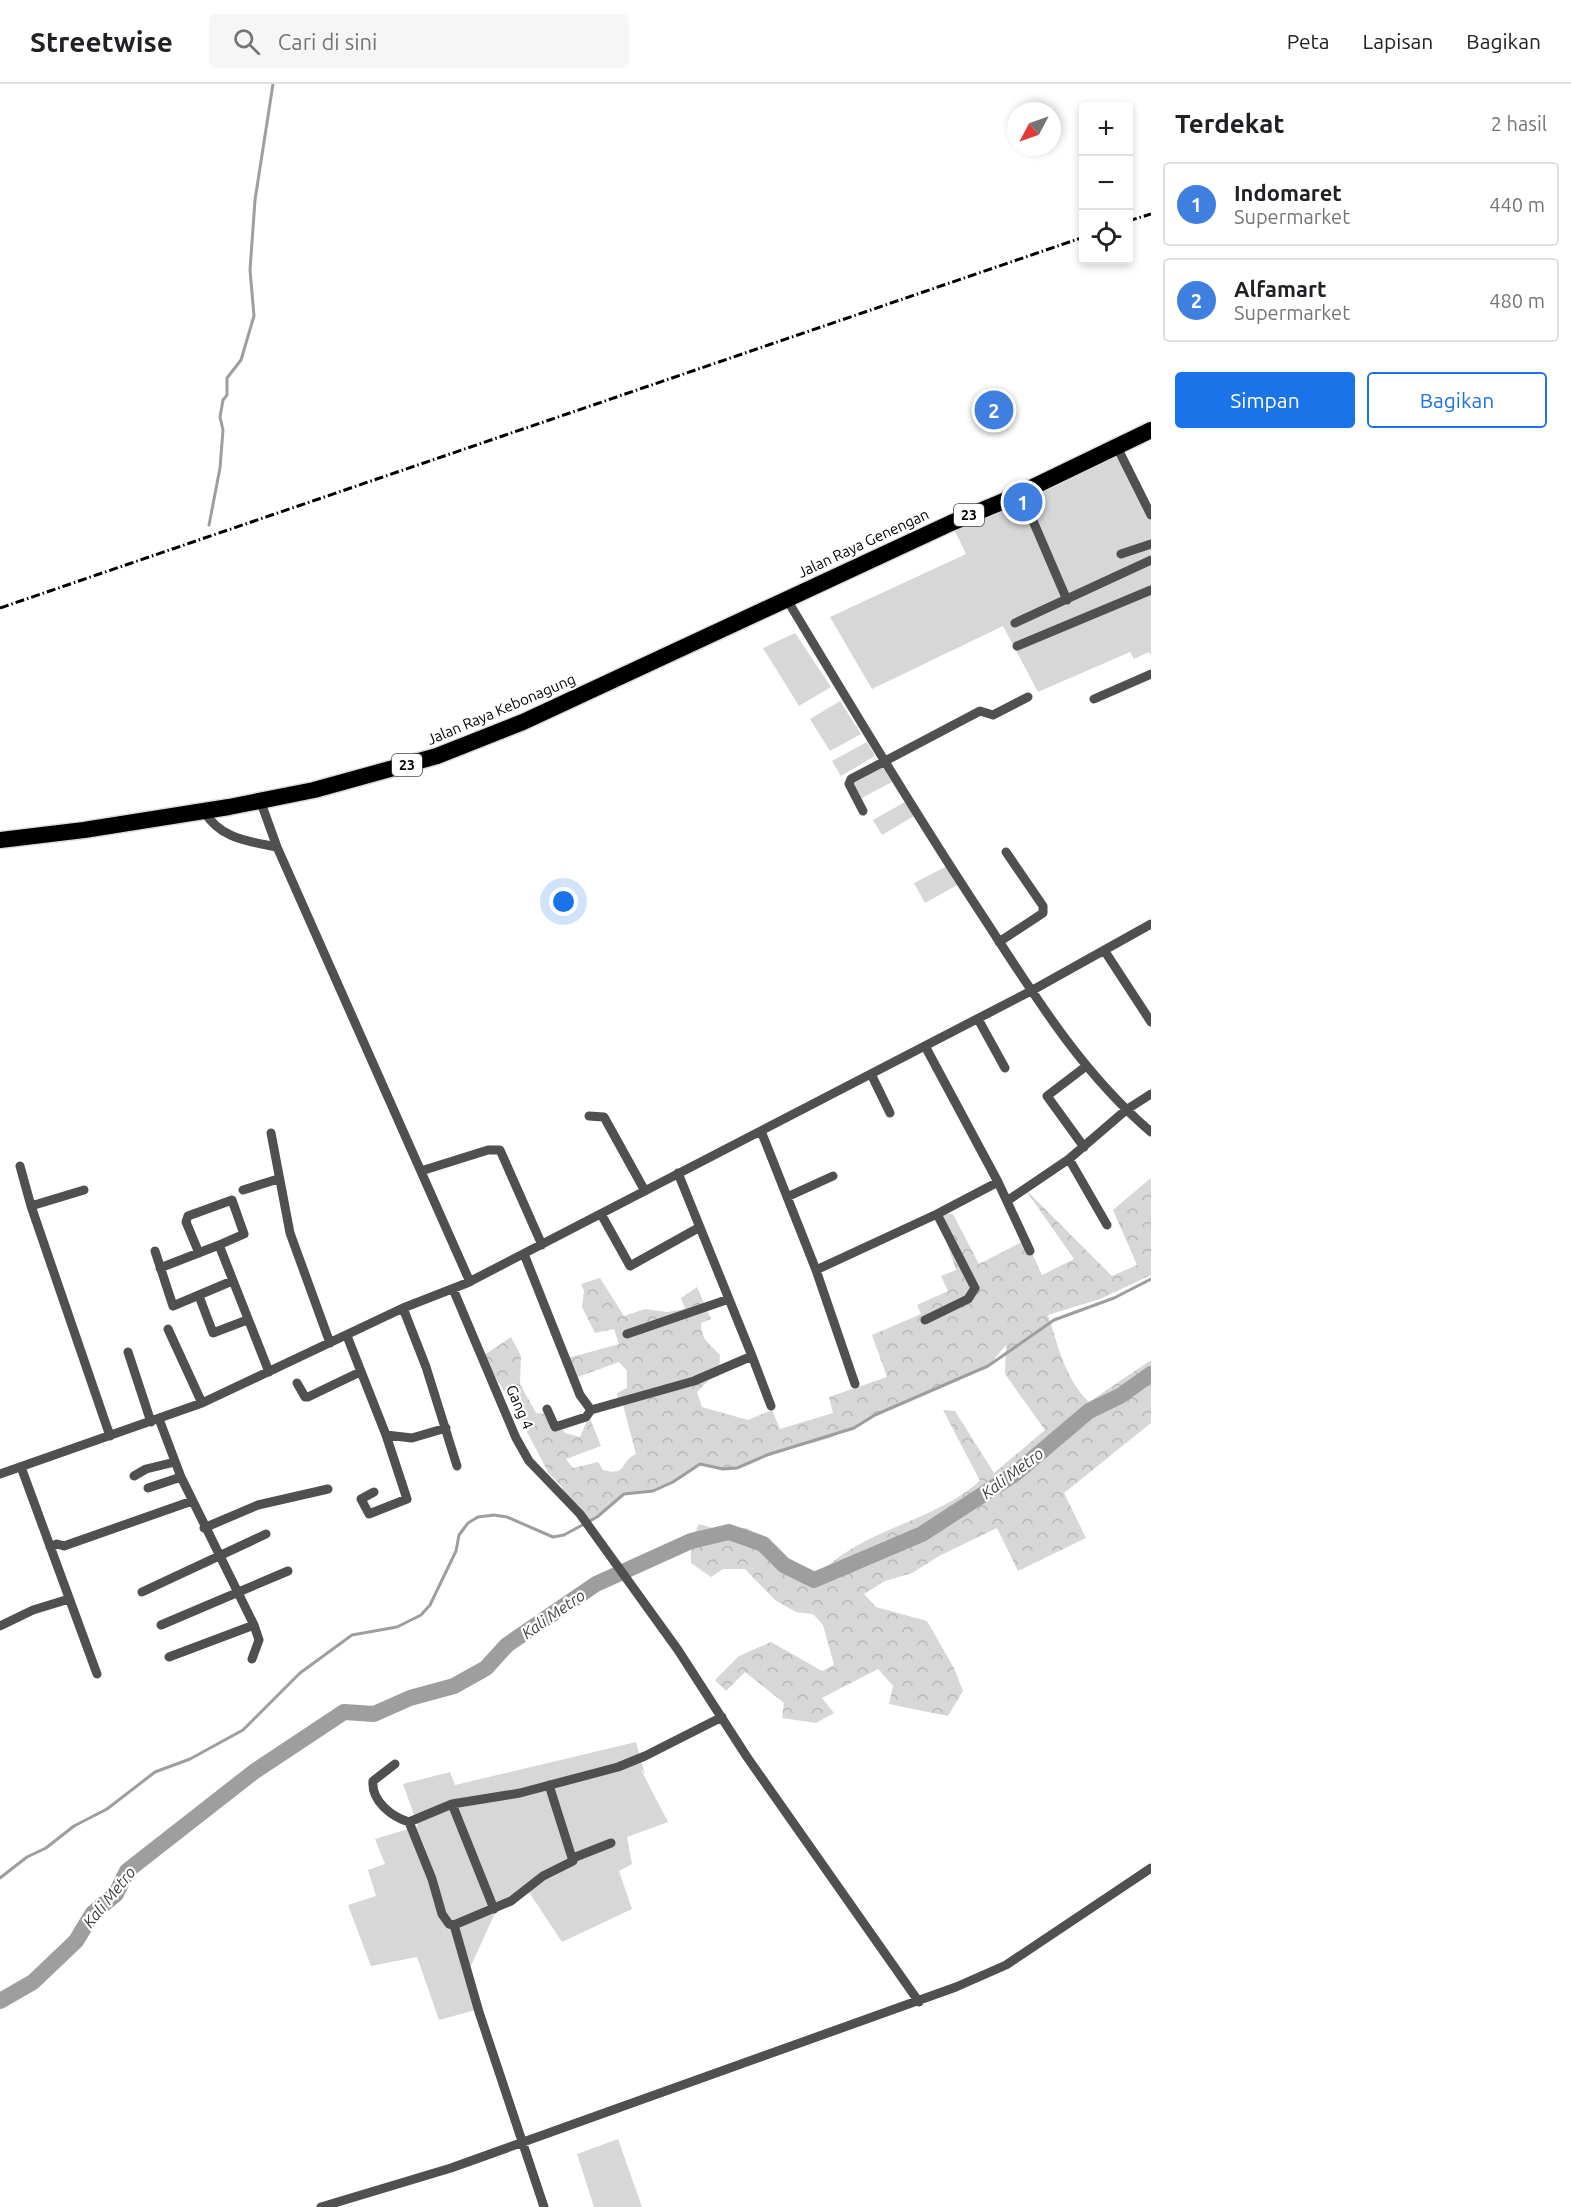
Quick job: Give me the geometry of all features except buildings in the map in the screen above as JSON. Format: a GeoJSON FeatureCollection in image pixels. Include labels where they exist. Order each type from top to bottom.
{"type":"FeatureCollection","features":[{"type":"Feature","properties":{"kind":"highway","name":"Jalan Raya Genengan"},"geometry":{"type":"LineString","coordinates":[[786,598],[1022,493],[1116,445],[1151,430]]}},
{"type":"Feature","properties":{"kind":"highway","name":"Jalan Raya Kebonagung"},"geometry":{"type":"LineString","coordinates":[[0,840],[84,830],[204,811],[314,790],[401,767],[478,741],[786,598]]}},
{"type":"Feature","properties":{"kind":"street"},"geometry":{"type":"LineString","coordinates":[[1116,445],[1151,515]]}},
{"type":"Feature","properties":{"kind":"street"},"geometry":{"type":"LineString","coordinates":[[1022,493],[1067,600]]}},
{"type":"Feature","properties":{"kind":"street"},"geometry":{"type":"LineString","coordinates":[[1121,554],[1151,544]]}},
{"type":"Feature","properties":{"kind":"street"},"geometry":{"type":"LineString","coordinates":[[1015,623],[1151,560]]}},
{"type":"Feature","properties":{"kind":"street"},"geometry":{"type":"LineString","coordinates":[[1017,646],[1151,591]]}},
{"type":"Feature","properties":{"kind":"street"},"geometry":{"type":"LineString","coordinates":[[786,598],[884,762],[1031,992],[1086,1067],[1126,1110],[1151,1132]]}},
{"type":"Feature","properties":{"kind":"street"},"geometry":{"type":"LineString","coordinates":[[1094,699],[1151,674]]}},
{"type":"Feature","properties":{"kind":"street"},"geometry":{"type":"LineString","coordinates":[[863,811],[850,781],[980,711],[993,715],[1028,697]]}},
{"type":"Feature","properties":{"kind":"street"},"geometry":{"type":"LineString","coordinates":[[260,800],[277,847],[469,1282]]}},
{"type":"Feature","properties":{"kind":"street"},"geometry":{"type":"LineString","coordinates":[[204,811],[210,821],[224,833],[277,847]]}},
{"type":"Feature","properties":{"kind":"street"},"geometry":{"type":"LineString","coordinates":[[999,942],[1043,913],[1043,906],[1006,852]]}},
{"type":"Feature","properties":{"kind":"street"},"geometry":{"type":"LineString","coordinates":[[0,1474],[202,1403],[403,1308],[469,1282],[1031,992],[1151,924]]}},
{"type":"Feature","properties":{"kind":"street"},"geometry":{"type":"LineString","coordinates":[[1104,951],[1151,1022]]}},
{"type":"Feature","properties":{"kind":"street"},"geometry":{"type":"LineString","coordinates":[[978,1019],[1005,1068]]}},
{"type":"Feature","properties":{"kind":"street"},"geometry":{"type":"LineString","coordinates":[[926,1046],[998,1182],[1030,1251]]}},
{"type":"Feature","properties":{"kind":"street"},"geometry":{"type":"LineString","coordinates":[[1084,1147],[1047,1096],[1086,1067]]}},
{"type":"Feature","properties":{"kind":"street"},"geometry":{"type":"LineString","coordinates":[[871,1074],[890,1113]]}},
{"type":"Feature","properties":{"kind":"street"},"geometry":{"type":"LineString","coordinates":[[1007,1202],[1069,1159],[1126,1110],[1151,1094]]}},
{"type":"Feature","properties":{"kind":"street"},"geometry":{"type":"LineString","coordinates":[[590,1116],[604,1117],[645,1191]]}},
{"type":"Feature","properties":{"kind":"street"},"geometry":{"type":"LineString","coordinates":[[761,1131],[816,1270],[855,1384]]}},
{"type":"Feature","properties":{"kind":"street"},"geometry":{"type":"LineString","coordinates":[[271,1133],[278,1179],[295,1248],[330,1343]]}},
{"type":"Feature","properties":{"kind":"street"},"geometry":{"type":"LineString","coordinates":[[421,1171],[488,1150],[500,1150],[542,1245]]}},
{"type":"Feature","properties":{"kind":"street"},"geometry":{"type":"LineString","coordinates":[[1069,1159],[1107,1225]]}},
{"type":"Feature","properties":{"kind":"street"},"geometry":{"type":"LineString","coordinates":[[20,1166],[31,1206],[110,1436]]}},
{"type":"Feature","properties":{"kind":"street"},"geometry":{"type":"LineString","coordinates":[[678,1173],[771,1406]]}},
{"type":"Feature","properties":{"kind":"street"},"geometry":{"type":"LineString","coordinates":[[787,1197],[833,1176]]}},
{"type":"Feature","properties":{"kind":"street"},"geometry":{"type":"LineString","coordinates":[[243,1190],[278,1179]]}},
{"type":"Feature","properties":{"kind":"street"},"geometry":{"type":"LineString","coordinates":[[816,1270],[937,1214],[998,1182]]}},
{"type":"Feature","properties":{"kind":"street"},"geometry":{"type":"LineString","coordinates":[[31,1206],[84,1190]]}},
{"type":"Feature","properties":{"kind":"street"},"geometry":{"type":"LineString","coordinates":[[160,1268],[199,1253],[219,1245],[244,1233],[230,1200],[186,1218],[199,1253]]}},
{"type":"Feature","properties":{"kind":"street"},"geometry":{"type":"LineString","coordinates":[[601,1214],[630,1266],[700,1227]]}},
{"type":"Feature","properties":{"kind":"street"},"geometry":{"type":"LineString","coordinates":[[925,1320],[968,1299],[975,1288],[937,1214]]}},
{"type":"Feature","properties":{"kind":"street"},"geometry":{"type":"LineString","coordinates":[[219,1245],[269,1372]]}},
{"type":"Feature","properties":{"kind":"street"},"geometry":{"type":"LineString","coordinates":[[155,1251],[172,1306],[232,1281]]}},
{"type":"Feature","properties":{"kind":"street"},"geometry":{"type":"LineString","coordinates":[[524,1254],[580,1395],[591,1410]]}},
{"type":"Feature","properties":{"kind":"street","name":"Gang 4"},"geometry":{"type":"LineString","coordinates":[[455,1288],[516,1438],[529,1461],[584,1520],[919,2002]]}},
{"type":"Feature","properties":{"kind":"street"},"geometry":{"type":"LineString","coordinates":[[199,1296],[213,1333],[247,1320]]}},
{"type":"Feature","properties":{"kind":"street"},"geometry":{"type":"LineString","coordinates":[[627,1334],[729,1299]]}},
{"type":"Feature","properties":{"kind":"street"},"geometry":{"type":"LineString","coordinates":[[403,1308],[446,1428],[457,1466]]}},
{"type":"Feature","properties":{"kind":"street"},"geometry":{"type":"LineString","coordinates":[[168,1329],[202,1403]]}},
{"type":"Feature","properties":{"kind":"street"},"geometry":{"type":"LineString","coordinates":[[347,1336],[386,1435],[408,1499],[369,1514],[361,1499],[374,1492]]}},
{"type":"Feature","properties":{"kind":"street"},"geometry":{"type":"LineString","coordinates":[[128,1352],[155,1421],[204,1528],[254,1624],[259,1640],[252,1659]]}},
{"type":"Feature","properties":{"kind":"street"},"geometry":{"type":"LineString","coordinates":[[547,1410],[555,1427],[586,1417],[591,1410],[694,1381],[752,1356]]}},
{"type":"Feature","properties":{"kind":"street"},"geometry":{"type":"LineString","coordinates":[[297,1383],[305,1397],[308,1397],[360,1372]]}},
{"type":"Feature","properties":{"kind":"street"},"geometry":{"type":"LineString","coordinates":[[386,1435],[412,1438],[446,1428]]}},
{"type":"Feature","properties":{"kind":"street"},"geometry":{"type":"LineString","coordinates":[[134,1476],[147,1469],[175,1462]]}},
{"type":"Feature","properties":{"kind":"street"},"geometry":{"type":"LineString","coordinates":[[21,1467],[97,1674]]}},
{"type":"Feature","properties":{"kind":"street"},"geometry":{"type":"LineString","coordinates":[[148,1488],[181,1477]]}},
{"type":"Feature","properties":{"kind":"street"},"geometry":{"type":"LineString","coordinates":[[204,1528],[258,1505],[327,1489]]}},
{"type":"Feature","properties":{"kind":"street"},"geometry":{"type":"LineString","coordinates":[[50,1547],[57,1544],[64,1546],[192,1501]]}},
{"type":"Feature","properties":{"kind":"street"},"geometry":{"type":"LineString","coordinates":[[142,1592],[266,1534]]}},
{"type":"Feature","properties":{"kind":"street"},"geometry":{"type":"LineString","coordinates":[[161,1625],[288,1571]]}},
{"type":"Feature","properties":{"kind":"street"},"geometry":{"type":"LineString","coordinates":[[0,1626],[33,1610],[69,1599]]}},
{"type":"Feature","properties":{"kind":"street"},"geometry":{"type":"LineString","coordinates":[[169,1658],[254,1624]]}},
{"type":"Feature","properties":{"kind":"street"},"geometry":{"type":"LineString","coordinates":[[409,1822],[452,1804],[520,1793],[597,1774],[645,1756],[722,1716]]}},
{"type":"Feature","properties":{"kind":"street"},"geometry":{"type":"LineString","coordinates":[[395,1764],[373,1782],[373,1789],[389,1813],[409,1822],[432,1879],[442,1914],[449,1924],[454,1925],[511,1901],[536,1881],[570,1863],[573,1858],[611,1843]]}},
{"type":"Feature","properties":{"kind":"street"},"geometry":{"type":"LineString","coordinates":[[549,1785],[573,1858]]}},
{"type":"Feature","properties":{"kind":"street"},"geometry":{"type":"LineString","coordinates":[[452,1804],[494,1909]]}},
{"type":"Feature","properties":{"kind":"street"},"geometry":{"type":"LineString","coordinates":[[321,2207],[451,2168],[919,2002],[1006,1965],[1151,1868]]}},
{"type":"Feature","properties":{"kind":"street"},"geometry":{"type":"LineString","coordinates":[[454,1925],[521,2142],[544,2207]]}},
{"type":"Feature","properties":{"kind":"green space"},"geometry":{"type":"Polygon","coordinates":[[[1116,445],[1129,479],[1151,521],[1151,655],[1149,652],[1134,659],[1130,652],[1038,692],[1003,626],[872,689],[830,617],[966,554],[951,523],[1116,445]]]}},
{"type":"Feature","properties":{"kind":"green space"},"geometry":{"type":"Polygon","coordinates":[[[795,633],[831,687],[799,706],[763,648],[795,633]]]}},
{"type":"Feature","properties":{"kind":"green space"},"geometry":{"type":"Polygon","coordinates":[[[840,701],[861,734],[830,751],[810,719],[840,701]]]}},
{"type":"Feature","properties":{"kind":"green space"},"geometry":{"type":"Polygon","coordinates":[[[867,742],[875,756],[841,776],[832,761],[867,742]]]}},
{"type":"Feature","properties":{"kind":"green space"},"geometry":{"type":"Polygon","coordinates":[[[882,766],[892,782],[860,799],[851,785],[882,766]]]}},
{"type":"Feature","properties":{"kind":"green space"},"geometry":{"type":"Polygon","coordinates":[[[905,802],[914,816],[882,835],[873,820],[905,802]]]}},
{"type":"Feature","properties":{"kind":"green space"},"geometry":{"type":"Polygon","coordinates":[[[947,866],[959,884],[925,903],[914,883],[947,866]]]}},
{"type":"Feature","properties":{"kind":"green space"},"geometry":{"type":"Polygon","coordinates":[[[1151,1178],[1151,1275],[1100,1299],[1048,1315],[1068,1372],[1089,1402],[1151,1360],[1151,1423],[1064,1493],[1086,1538],[1018,1571],[997,1528],[941,1555],[912,1573],[885,1581],[864,1594],[876,1607],[927,1621],[954,1668],[963,1691],[948,1716],[889,1704],[893,1686],[878,1669],[822,1698],[834,1713],[816,1723],[782,1718],[784,1703],[745,1672],[726,1691],[715,1680],[739,1656],[771,1642],[822,1671],[834,1665],[823,1625],[813,1614],[796,1612],[775,1600],[745,1569],[723,1569],[711,1577],[691,1563],[691,1541],[699,1524],[713,1528],[747,1528],[767,1542],[784,1565],[814,1580],[831,1563],[851,1549],[961,1496],[980,1481],[943,1410],[955,1411],[994,1473],[1045,1430],[1005,1374],[1006,1345],[988,1366],[920,1395],[830,1438],[767,1455],[737,1468],[723,1469],[700,1464],[673,1482],[653,1491],[624,1494],[587,1523],[561,1490],[563,1488],[548,1472],[508,1396],[481,1357],[511,1337],[521,1356],[520,1384],[536,1413],[550,1414],[565,1433],[580,1437],[589,1416],[601,1446],[566,1459],[573,1468],[598,1462],[603,1470],[611,1472],[620,1470],[627,1460],[636,1454],[622,1401],[619,1404],[617,1393],[627,1388],[627,1371],[619,1362],[575,1378],[568,1358],[619,1344],[614,1329],[595,1333],[582,1307],[584,1291],[581,1284],[600,1278],[624,1316],[645,1309],[667,1312],[685,1309],[681,1298],[697,1287],[711,1319],[701,1323],[702,1333],[706,1341],[720,1355],[719,1376],[709,1380],[697,1392],[702,1407],[748,1420],[772,1410],[780,1429],[833,1413],[829,1397],[887,1377],[872,1335],[921,1314],[917,1305],[948,1291],[941,1276],[956,1270],[937,1214],[953,1214],[979,1264],[1026,1240],[1042,1275],[1074,1259],[1025,1189],[1112,1276],[1137,1265],[1113,1210],[1151,1178]]]}},
{"type":"Feature","properties":{"kind":"green space"},"geometry":{"type":"Polygon","coordinates":[[[636,1742],[645,1775],[640,1768],[668,1822],[627,1837],[632,1864],[619,1871],[632,1909],[562,1942],[527,1889],[496,1911],[469,1970],[483,2008],[439,2020],[417,1957],[371,1966],[348,1905],[376,1896],[368,1870],[385,1864],[375,1839],[418,1826],[403,1784],[450,1772],[455,1785],[636,1742]]]}},
{"type":"Feature","properties":{"kind":"green space"},"geometry":{"type":"Polygon","coordinates":[[[618,2139],[642,2207],[594,2207],[577,2154],[618,2139]]]}},
{"type":"Feature","properties":{"kind":"waterway"},"geometry":{"type":"LineString","coordinates":[[209,525],[220,468],[223,430],[220,417],[223,400],[227,395],[227,378],[241,360],[254,316],[250,270],[255,200],[273,84]]}},
{"type":"Feature","properties":{"kind":"waterway"},"geometry":{"type":"LineString","coordinates":[[0,1878],[27,1857],[46,1848],[74,1826],[107,1809],[155,1772],[190,1759],[243,1730],[300,1673],[352,1635],[397,1627],[421,1615],[430,1605],[456,1551],[459,1535],[468,1523],[478,1517],[494,1515],[507,1517],[553,1537],[564,1535],[597,1517],[624,1494],[653,1491],[673,1482],[700,1464],[723,1469],[737,1468],[767,1455],[854,1428],[875,1415],[988,1366],[1054,1320],[1114,1298],[1151,1279]]}},
{"type":"Feature","properties":{"kind":"waterway","name":"Kali Metro"},"geometry":{"type":"LineString","coordinates":[[0,2001],[33,1982],[76,1941],[93,1913],[116,1894],[127,1871],[255,1771],[344,1712],[374,1714],[410,1698],[454,1686],[486,1668],[507,1645],[596,1584],[691,1541],[729,1532],[763,1544],[784,1565],[814,1580],[922,1534],[1016,1473],[1089,1411],[1120,1396],[1151,1374]]}},
{"type":"Feature","properties":{"kind":"railway"},"geometry":{"type":"LineString","coordinates":[[1133,219],[1151,214]]}},
{"type":"Feature","properties":{"kind":"railway"},"geometry":{"type":"LineString","coordinates":[[0,608],[1079,239]]}},
{"type":"Feature","properties":{"kind":"place","name":"Alfamart"},"geometry":{"type":"Point","coordinates":[994,410]}},
{"type":"Feature","properties":{"kind":"place","name":"Indomaret"},"geometry":{"type":"Point","coordinates":[1023,502]}}]}
